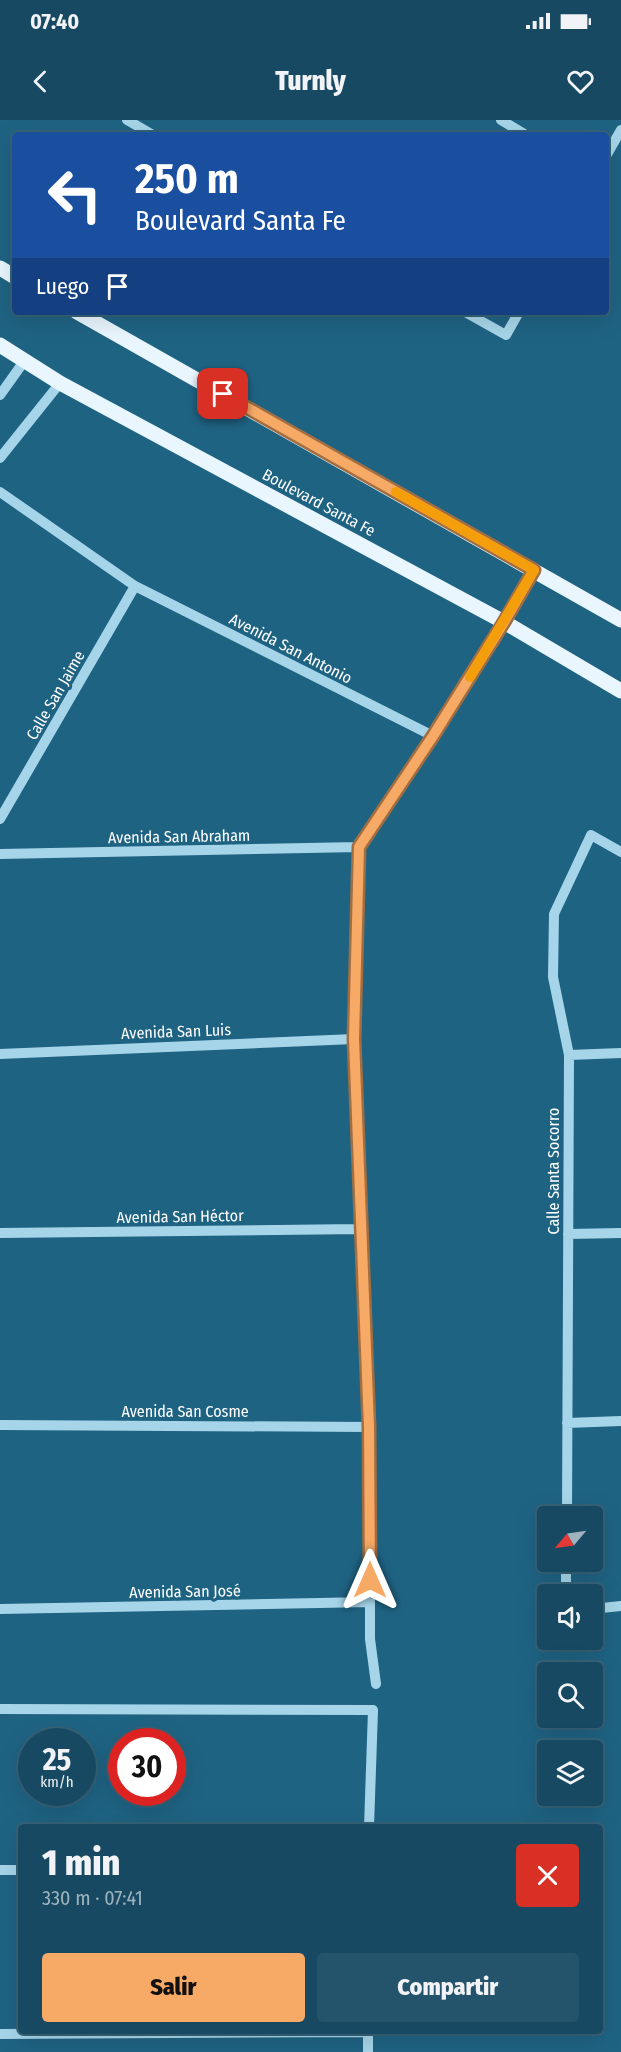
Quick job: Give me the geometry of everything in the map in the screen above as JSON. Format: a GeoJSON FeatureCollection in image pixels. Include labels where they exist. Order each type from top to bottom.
{"type":"FeatureCollection","features":[{"type":"Feature","properties":{"kind":"main road"},"geometry":{"type":"LineString","coordinates":[[82,315],[621,620]]}},
{"type":"Feature","properties":{"kind":"main road","name":"Boulevard Santa Fe"},"geometry":{"type":"LineString","coordinates":[[0,345],[60,383],[504,622],[621,691]]}},
{"type":"Feature","properties":{"kind":"street"},"geometry":{"type":"LineString","coordinates":[[127,120],[148,132]]}},
{"type":"Feature","properties":{"kind":"street"},"geometry":{"type":"LineString","coordinates":[[501,120],[521,132]]}},
{"type":"Feature","properties":{"kind":"street"},"geometry":{"type":"LineString","coordinates":[[609,151],[621,130]]}},
{"type":"Feature","properties":{"kind":"street"},"geometry":{"type":"LineString","coordinates":[[470,315],[506,335],[517,315]]}},
{"type":"Feature","properties":{"kind":"street"},"geometry":{"type":"LineString","coordinates":[[0,395],[26,360]]}},
{"type":"Feature","properties":{"kind":"street"},"geometry":{"type":"LineString","coordinates":[[0,458],[60,383]]}},
{"type":"Feature","properties":{"kind":"street","name":"Avenida San Antonio"},"geometry":{"type":"LineString","coordinates":[[0,492],[135,586],[433,736]]}},
{"type":"Feature","properties":{"kind":"street"},"geometry":{"type":"LineString","coordinates":[[376,1684],[370,1639],[369,1427],[354,1039],[359,847],[433,736],[534,570]]}},
{"type":"Feature","properties":{"kind":"street","name":"Calle San Jaime"},"geometry":{"type":"LineString","coordinates":[[0,819],[135,586]]}},
{"type":"Feature","properties":{"kind":"street","name":"Calle Santa Socorro"},"geometry":{"type":"LineString","coordinates":[[567,1506],[569,1055],[553,977],[554,914],[591,835],[621,852]]}},
{"type":"Feature","properties":{"kind":"street","name":"Avenida San Abraham"},"geometry":{"type":"LineString","coordinates":[[0,855],[359,847]]}},
{"type":"Feature","properties":{"kind":"street","name":"Avenida San Luis"},"geometry":{"type":"LineString","coordinates":[[0,1054],[354,1039]]}},
{"type":"Feature","properties":{"kind":"street"},"geometry":{"type":"LineString","coordinates":[[569,1055],[621,1053]]}},
{"type":"Feature","properties":{"kind":"street","name":"Avenida San Héctor"},"geometry":{"type":"LineString","coordinates":[[0,1233],[361,1228]]}},
{"type":"Feature","properties":{"kind":"street"},"geometry":{"type":"LineString","coordinates":[[568,1234],[621,1233]]}},
{"type":"Feature","properties":{"kind":"street"},"geometry":{"type":"LineString","coordinates":[[567,1423],[621,1421]]}},
{"type":"Feature","properties":{"kind":"street","name":"Avenida San Cosme"},"geometry":{"type":"LineString","coordinates":[[0,1425],[369,1427]]}},
{"type":"Feature","properties":{"kind":"street","name":"Avenida San José"},"geometry":{"type":"LineString","coordinates":[[0,1609],[370,1602]]}},
{"type":"Feature","properties":{"kind":"street"},"geometry":{"type":"LineString","coordinates":[[603,1608],[621,1606]]}},
{"type":"Feature","properties":{"kind":"street"},"geometry":{"type":"LineString","coordinates":[[0,1709],[373,1710],[369,1824]]}},
{"type":"Feature","properties":{"kind":"street"},"geometry":{"type":"LineString","coordinates":[[0,1870],[18,1870]]}},
{"type":"Feature","properties":{"kind":"street"},"geometry":{"type":"LineString","coordinates":[[0,2034],[18,2034]]}},
{"type":"Feature","properties":{"kind":"street"},"geometry":{"type":"LineString","coordinates":[[368,2034],[368,2052]]}},
{"type":"Feature","properties":{"kind":"slow traffic"},"geometry":{"type":"LineString","coordinates":[[396,492],[534,570],[470,677]]}},
{"type":"Feature","properties":{"kind":"route"},"geometry":{"type":"LineString","coordinates":[[223,394],[534,570],[433,736],[359,847],[354,1039],[369,1427],[370,1580]]}}]}
